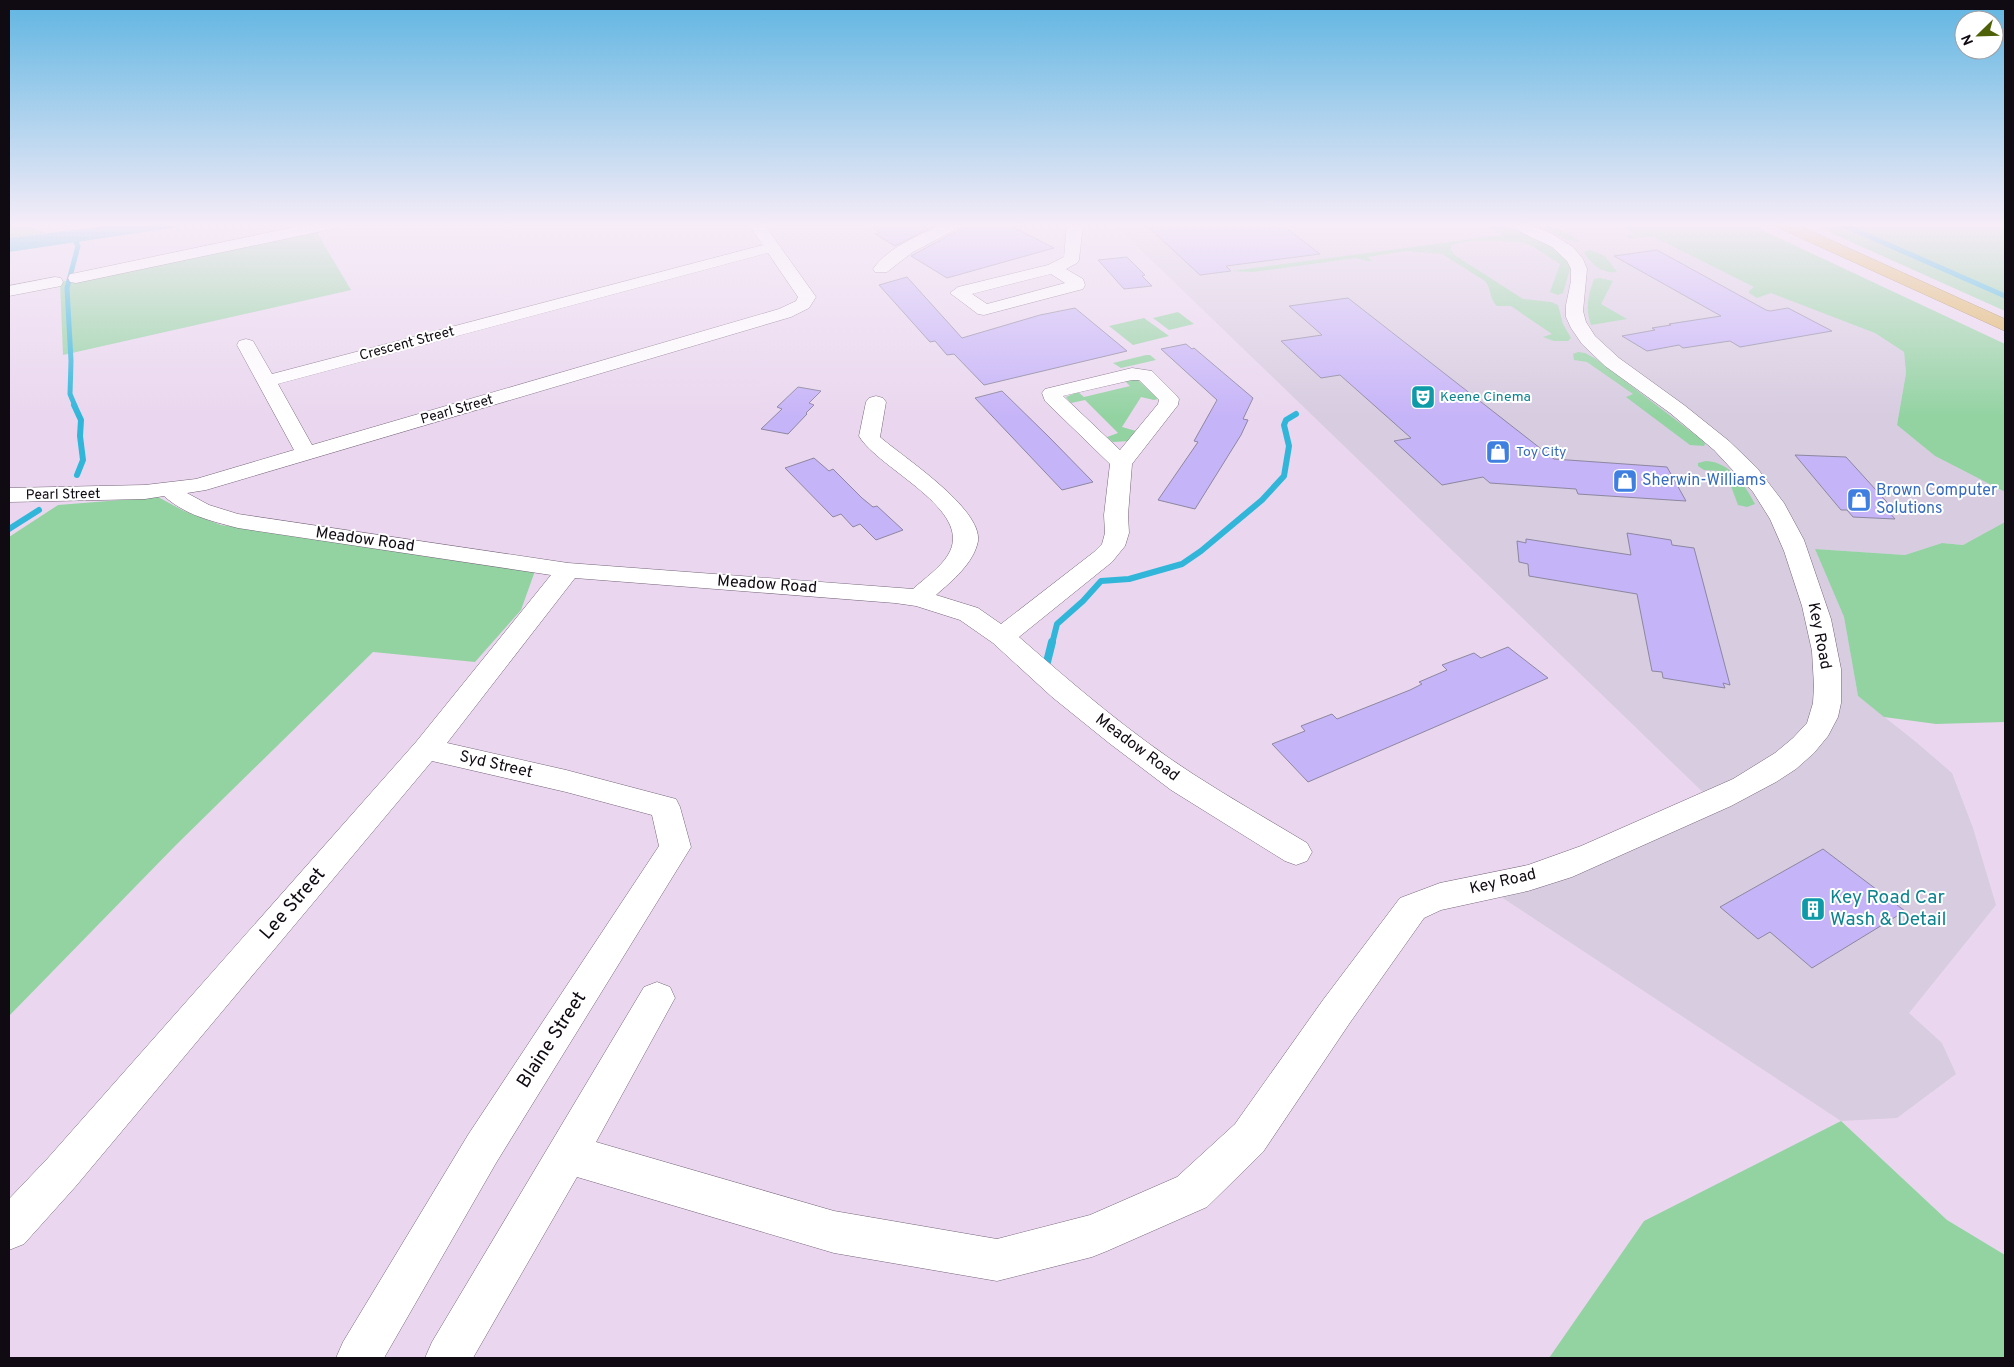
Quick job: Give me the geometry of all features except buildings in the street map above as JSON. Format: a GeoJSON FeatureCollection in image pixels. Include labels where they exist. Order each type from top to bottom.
{"type":"FeatureCollection","features":[{"type":"Feature","properties":{"kind":"highway"},"geometry":{"type":"LineString","coordinates":[[1921,288],[2005,326]]}},
{"type":"Feature","properties":{"kind":"street"},"geometry":{"type":"LineString","coordinates":[[9,291],[25,288]]}},
{"type":"Feature","properties":{"kind":"street","name":"Crescent Street"},"geometry":{"type":"LineString","coordinates":[[267,381],[616,288]]}},
{"type":"Feature","properties":{"kind":"street","name":"Pearl Street"},"geometry":{"type":"LineString","coordinates":[[9,495],[118,494],[170,490],[223,479],[795,309],[803,304],[807,297],[801,288]]}},
{"type":"Feature","properties":{"kind":"street"},"geometry":{"type":"LineString","coordinates":[[977,288],[959,292],[984,310],[1067,288]]}},
{"type":"Feature","properties":{"kind":"street","name":"Key Road"},"geometry":{"type":"LineString","coordinates":[[568,1154],[834,1232],[997,1260],[1092,1236],[1192,1192],[1249,1138],[1336,1012],[1412,908],[1431,898],[1529,878],[1580,860],[1734,791],[1770,771],[1799,750],[1820,728],[1828,700],[1828,670],[1820,622],[1796,548],[1781,516],[1734,457],[1704,429],[1618,365],[1586,335],[1578,326],[1573,302],[1576,288]]}},
{"type":"Feature","properties":{"kind":"street"},"geometry":{"type":"LineString","coordinates":[[246,345],[307,454]]}},
{"type":"Feature","properties":{"kind":"street"},"geometry":{"type":"LineString","coordinates":[[1002,637],[1103,557],[1113,546],[1117,533],[1116,515],[1121,463],[1168,405],[1169,400],[1166,394],[1145,375],[1138,374],[1052,393],[1052,397],[1121,463]]}},
{"type":"Feature","properties":{"kind":"street"},"geometry":{"type":"LineString","coordinates":[[876,402],[869,436],[872,441],[946,502],[960,519],[966,534],[964,548],[958,559],[918,598]]}},
{"type":"Feature","properties":{"kind":"street","name":"Meadow Road"},"geometry":{"type":"LineString","coordinates":[[170,490],[180,500],[217,516],[238,521],[568,570],[874,592],[918,598],[968,614],[1002,637],[1062,690],[1119,736],[1182,782],[1296,852]]}},
{"type":"Feature","properties":{"kind":"street","name":"Lee Street"},"geometry":{"type":"LineString","coordinates":[[9,1229],[62,1172],[426,749],[568,570]]}},
{"type":"Feature","properties":{"kind":"street","name":"Syd Street"},"geometry":{"type":"LineString","coordinates":[[426,749],[566,781]]}},
{"type":"Feature","properties":{"kind":"street","name":"Blaine Street"},"geometry":{"type":"LineString","coordinates":[[359,1358],[482,1149],[675,847],[665,807],[566,781]]}},
{"type":"Feature","properties":{"kind":"street"},"geometry":{"type":"LineString","coordinates":[[448,1358],[657,998]]}},
{"type":"Feature","properties":{"kind":"shaded area"},"geometry":{"type":"Polygon","coordinates":[[[1180,288],[1780,288],[1875,333],[1904,352],[1906,373],[1897,425],[1935,456],[2005,492],[2005,522],[1963,545],[1942,543],[1905,555],[1815,549],[1844,617],[1858,696],[1952,773],[1973,828],[1996,905],[1909,1013],[1942,1043],[1956,1074],[1897,1118],[1841,1121],[1486,887],[1712,801],[1180,288]]]}},
{"type":"Feature","properties":{"kind":"green space"},"geometry":{"type":"Polygon","coordinates":[[[60,288],[350,288],[351,290],[63,355],[60,288]]]}},
{"type":"Feature","properties":{"kind":"green space"},"geometry":{"type":"Polygon","coordinates":[[[1489,288],[1506,288],[1523,299],[1551,302],[1558,305],[1563,324],[1571,338],[1568,341],[1554,341],[1543,337],[1552,334],[1511,306],[1497,306],[1489,288]]]}},
{"type":"Feature","properties":{"kind":"green space"},"geometry":{"type":"Polygon","coordinates":[[[1552,288],[1565,288],[1563,293],[1558,295],[1550,292],[1552,288]]]}},
{"type":"Feature","properties":{"kind":"green space"},"geometry":{"type":"Polygon","coordinates":[[[1592,288],[1609,288],[1601,304],[1627,319],[1591,325],[1588,313],[1592,288]]]}},
{"type":"Feature","properties":{"kind":"green space"},"geometry":{"type":"Polygon","coordinates":[[[1753,288],[1885,288],[2005,344],[2005,492],[1935,456],[1897,425],[1906,373],[1904,352],[1875,333],[1771,293],[1757,298],[1749,293],[1753,288]]]}},
{"type":"Feature","properties":{"kind":"green space"},"geometry":{"type":"Polygon","coordinates":[[[1953,288],[2005,288],[2005,311],[1953,288]]]}},
{"type":"Feature","properties":{"kind":"green space"},"geometry":{"type":"Polygon","coordinates":[[[1178,312],[1194,324],[1169,330],[1153,318],[1178,312]]]}},
{"type":"Feature","properties":{"kind":"green space"},"geometry":{"type":"Polygon","coordinates":[[[1144,318],[1169,336],[1133,345],[1109,326],[1144,318]]]}},
{"type":"Feature","properties":{"kind":"green space"},"geometry":{"type":"Polygon","coordinates":[[[1578,352],[1585,353],[1596,359],[1702,440],[1705,444],[1704,446],[1690,445],[1626,397],[1633,394],[1587,362],[1574,360],[1573,354],[1578,352]]]}},
{"type":"Feature","properties":{"kind":"green space"},"geometry":{"type":"Polygon","coordinates":[[[1150,355],[1156,360],[1121,368],[1113,363],[1150,355]]]}},
{"type":"Feature","properties":{"kind":"green space"},"geometry":{"type":"Polygon","coordinates":[[[1124,380],[1138,380],[1158,399],[1141,397],[1122,427],[1136,431],[1130,441],[1113,442],[1107,437],[1118,433],[1085,400],[1071,403],[1066,397],[1078,392],[1084,397],[1130,386],[1124,380]]]}},
{"type":"Feature","properties":{"kind":"green space"},"geometry":{"type":"Polygon","coordinates":[[[1706,461],[1722,465],[1736,476],[1755,504],[1747,507],[1738,505],[1729,481],[1721,471],[1704,470],[1698,466],[1698,463],[1706,461]]]}},
{"type":"Feature","properties":{"kind":"green space"},"geometry":{"type":"Polygon","coordinates":[[[158,497],[184,511],[221,525],[535,571],[521,610],[475,662],[373,652],[176,845],[9,1016],[9,537],[58,505],[158,497]]]}},
{"type":"Feature","properties":{"kind":"green space"},"geometry":{"type":"Polygon","coordinates":[[[2005,522],[2005,722],[1936,724],[1884,717],[1858,696],[1844,617],[1815,549],[1905,555],[1942,543],[1963,545],[2005,522]]]}},
{"type":"Feature","properties":{"kind":"green space"},"geometry":{"type":"Polygon","coordinates":[[[1841,1121],[1947,1220],[2005,1255],[2005,1358],[1549,1358],[1644,1221],[1841,1121]]]}},
{"type":"Feature","properties":{"kind":"waterway"},"geometry":{"type":"LineString","coordinates":[[67,288],[71,361],[70,394],[75,406]]}},
{"type":"Feature","properties":{"kind":"waterway"},"geometry":{"type":"LineString","coordinates":[[1986,288],[2005,296]]}},
{"type":"Feature","properties":{"kind":"waterway"},"geometry":{"type":"LineString","coordinates":[[74,405],[81,420],[80,436],[83,460],[77,475]]}},
{"type":"Feature","properties":{"kind":"waterway"},"geometry":{"type":"LineString","coordinates":[[1052,644],[1057,624],[1083,601],[1101,581],[1129,579],[1182,564],[1201,551],[1262,500],[1284,476],[1289,446],[1284,425],[1286,420],[1296,414]]}},
{"type":"Feature","properties":{"kind":"waterway"},"geometry":{"type":"LineString","coordinates":[[9,529],[39,510]]}},
{"type":"Feature","properties":{"kind":"waterway"},"geometry":{"type":"LineString","coordinates":[[1047,662],[1052,642]]}},
{"type":"Feature","properties":{"kind":"place","name":"Keene Cinema"},"geometry":{"type":"Point","coordinates":[1423,397]}},
{"type":"Feature","properties":{"kind":"place","name":"Toy City"},"geometry":{"type":"Point","coordinates":[1498,452]}},
{"type":"Feature","properties":{"kind":"place","name":"Sherwin-Williams"},"geometry":{"type":"Point","coordinates":[1625,481]}},
{"type":"Feature","properties":{"kind":"place","name":"Brown Computer Solutions"},"geometry":{"type":"Point","coordinates":[1859,500]}},
{"type":"Feature","properties":{"kind":"place","name":"Key Road Car Wash & Detail"},"geometry":{"type":"Point","coordinates":[1813,909]}}]}
